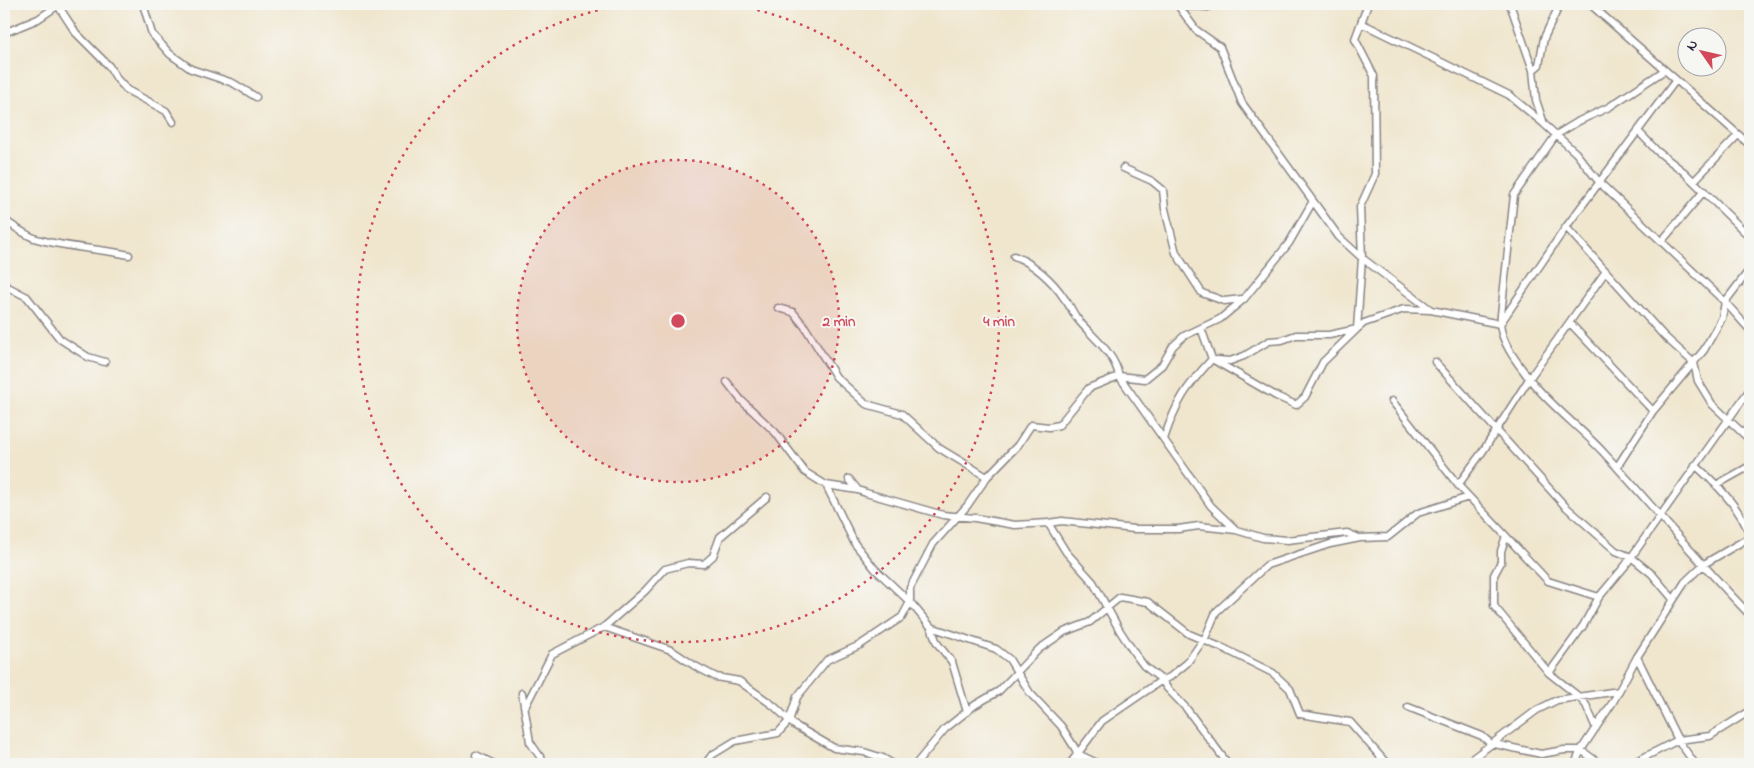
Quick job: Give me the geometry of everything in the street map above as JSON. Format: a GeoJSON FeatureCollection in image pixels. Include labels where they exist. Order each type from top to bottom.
{"type":"FeatureCollection","features":[{"type":"Feature","properties":{"kind":"street"},"geometry":{"type":"LineString","coordinates":[[4,33],[38,19],[58,4],[76,33],[109,66],[117,79],[128,90],[166,111],[172,122]]}},
{"type":"Feature","properties":{"kind":"street"},"geometry":{"type":"LineString","coordinates":[[142,4],[152,34],[170,54],[191,69],[233,83],[256,97]]}},
{"type":"Feature","properties":{"kind":"street"},"geometry":{"type":"LineString","coordinates":[[1178,4],[1208,7],[1218,4]]}},
{"type":"Feature","properties":{"kind":"street"},"geometry":{"type":"LineString","coordinates":[[1178,4],[1196,30],[1220,47],[1242,103],[1339,237],[1362,258],[1431,310]]}},
{"type":"Feature","properties":{"kind":"street"},"geometry":{"type":"LineString","coordinates":[[1357,329],[1362,258],[1360,207],[1375,174],[1374,76],[1355,39],[1368,4]]}},
{"type":"Feature","properties":{"kind":"street"},"geometry":{"type":"LineString","coordinates":[[1510,4],[1532,70],[1536,100],[1544,124]]}},
{"type":"Feature","properties":{"kind":"street"},"geometry":{"type":"LineString","coordinates":[[1532,70],[1539,66],[1544,38],[1560,4]]}},
{"type":"Feature","properties":{"kind":"street"},"geometry":{"type":"LineString","coordinates":[[1590,4],[1750,145]]}},
{"type":"Feature","properties":{"kind":"street"},"geometry":{"type":"LineString","coordinates":[[1361,23],[1509,95],[1576,153],[1599,182],[1725,302],[1750,330]]}},
{"type":"Feature","properties":{"kind":"street"},"geometry":{"type":"LineString","coordinates":[[1665,70],[1609,107],[1579,120],[1556,135],[1514,195],[1500,324],[1501,334],[1529,379],[1617,467],[1646,498],[1659,517],[1750,615]]}},
{"type":"Feature","properties":{"kind":"street"},"geometry":{"type":"LineString","coordinates":[[1500,324],[1566,227],[1676,80]]}},
{"type":"Feature","properties":{"kind":"street"},"geometry":{"type":"LineString","coordinates":[[1638,131],[1657,151],[1694,181],[1750,238]]}},
{"type":"Feature","properties":{"kind":"street"},"geometry":{"type":"LineString","coordinates":[[1694,181],[1738,135]]}},
{"type":"Feature","properties":{"kind":"street"},"geometry":{"type":"LineString","coordinates":[[1123,168],[1152,182],[1163,190],[1165,209],[1176,253],[1202,293],[1224,301],[1244,298]]}},
{"type":"Feature","properties":{"kind":"street"},"geometry":{"type":"LineString","coordinates":[[1661,242],[1704,191]]}},
{"type":"Feature","properties":{"kind":"street"},"geometry":{"type":"LineString","coordinates":[[705,764],[712,755],[735,741],[778,733],[790,721],[797,697],[828,660],[860,645],[887,629],[902,616],[910,602],[910,588],[933,544],[956,516],[967,506],[987,477],[1018,445],[1031,425],[1059,426],[1089,388],[1119,376],[1146,379],[1162,364],[1173,346],[1184,336],[1220,319],[1244,298],[1289,243],[1313,202]]}},
{"type":"Feature","properties":{"kind":"street"},"geometry":{"type":"LineString","coordinates":[[4,220],[32,238],[71,247],[106,250],[129,255]]}},
{"type":"Feature","properties":{"kind":"street"},"geometry":{"type":"LineString","coordinates":[[1566,227],[1664,336],[1694,363],[1698,381],[1712,404],[1750,440]]}},
{"type":"Feature","properties":{"kind":"street"},"geometry":{"type":"LineString","coordinates":[[1014,256],[1032,264],[1063,295],[1076,317],[1110,356],[1117,367],[1119,376],[1210,506],[1236,530]]}},
{"type":"Feature","properties":{"kind":"street"},"geometry":{"type":"LineString","coordinates":[[1617,467],[1653,411],[1704,350],[1722,318],[1725,302],[1750,269]]}},
{"type":"Feature","properties":{"kind":"street"},"geometry":{"type":"LineString","coordinates":[[1458,485],[1497,430],[1529,379],[1606,271]]}},
{"type":"Feature","properties":{"kind":"street"},"geometry":{"type":"LineString","coordinates":[[4,283],[6,286],[27,296],[60,339],[88,357],[105,362]]}},
{"type":"Feature","properties":{"kind":"street"},"geometry":{"type":"LineString","coordinates":[[778,308],[792,312],[805,327],[836,376],[866,404],[902,414],[939,448],[987,477]]}},
{"type":"Feature","properties":{"kind":"street"},"geometry":{"type":"LineString","coordinates":[[1201,328],[1212,359],[1276,396],[1296,405],[1306,397],[1323,362],[1364,322],[1404,309],[1431,310],[1500,324]]}},
{"type":"Feature","properties":{"kind":"street"},"geometry":{"type":"LineString","coordinates":[[1570,323],[1653,411]]}},
{"type":"Feature","properties":{"kind":"street"},"geometry":{"type":"LineString","coordinates":[[1212,359],[1230,361],[1244,356],[1269,340],[1282,340],[1296,335],[1329,335],[1357,329]]}},
{"type":"Feature","properties":{"kind":"street"},"geometry":{"type":"LineString","coordinates":[[1164,439],[1173,411],[1187,386],[1212,359]]}},
{"type":"Feature","properties":{"kind":"street"},"geometry":{"type":"LineString","coordinates":[[1435,362],[1565,506],[1596,536],[1616,552],[1631,557],[1652,574],[1673,599]]}},
{"type":"Feature","properties":{"kind":"street"},"geometry":{"type":"LineString","coordinates":[[727,382],[740,400],[775,432],[806,472],[826,486],[858,490],[937,514],[1015,525],[1062,521],[1108,527],[1178,528],[1199,526],[1236,530],[1263,538],[1287,540],[1347,533],[1360,538]]}},
{"type":"Feature","properties":{"kind":"street"},"geometry":{"type":"LineString","coordinates":[[1549,673],[1583,626],[1599,597],[1631,557],[1750,389]]}},
{"type":"Feature","properties":{"kind":"street"},"geometry":{"type":"LineString","coordinates":[[1392,401],[1458,485],[1548,581],[1599,597]]}},
{"type":"Feature","properties":{"kind":"street"},"geometry":{"type":"LineString","coordinates":[[1575,764],[1581,750],[1619,691],[1637,657],[1685,582],[1704,564],[1750,537],[1746,523],[1716,485],[1695,465]]}},
{"type":"Feature","properties":{"kind":"street"},"geometry":{"type":"LineString","coordinates":[[1716,485],[1750,466]]}},
{"type":"Feature","properties":{"kind":"street"},"geometry":{"type":"LineString","coordinates":[[849,480],[858,490]]}},
{"type":"Feature","properties":{"kind":"street"},"geometry":{"type":"LineString","coordinates":[[826,486],[855,544],[875,569],[910,602],[931,626],[937,643],[952,662],[967,712]]}},
{"type":"Feature","properties":{"kind":"street"},"geometry":{"type":"LineString","coordinates":[[525,707],[552,654],[604,627],[645,590],[664,569],[688,563],[704,564],[713,556],[720,537],[767,497]]}},
{"type":"Feature","properties":{"kind":"street"},"geometry":{"type":"LineString","coordinates":[[1070,764],[1102,721],[1162,680],[1170,677],[1187,663],[1203,640],[1216,612],[1267,565],[1325,545],[1360,538],[1388,537],[1418,512],[1469,497]]}},
{"type":"Feature","properties":{"kind":"street"},"geometry":{"type":"LineString","coordinates":[[1048,523],[1066,552],[1093,582],[1120,632],[1144,666],[1162,680],[1211,739],[1228,764]]}},
{"type":"Feature","properties":{"kind":"street"},"geometry":{"type":"LineString","coordinates":[[1506,536],[1500,562],[1494,575],[1494,606],[1549,673],[1578,696],[1586,705],[1596,728]]}},
{"type":"Feature","properties":{"kind":"street"},"geometry":{"type":"LineString","coordinates":[[916,764],[944,729],[999,691],[1032,656],[1057,636],[1090,622],[1120,597],[1148,602],[1189,634],[1273,673],[1290,689],[1300,714],[1350,722],[1387,764]]}},
{"type":"Feature","properties":{"kind":"street"},"geometry":{"type":"LineString","coordinates":[[931,626],[996,649],[1011,662],[1036,700],[1057,720],[1078,754],[1080,764]]}},
{"type":"Feature","properties":{"kind":"street"},"geometry":{"type":"LineString","coordinates":[[604,627],[671,650],[716,677],[739,681],[774,706],[790,721],[834,748],[864,752],[883,758],[893,764]]}},
{"type":"Feature","properties":{"kind":"street"},"geometry":{"type":"LineString","coordinates":[[1637,657],[1678,740],[1695,764]]}},
{"type":"Feature","properties":{"kind":"street"},"geometry":{"type":"LineString","coordinates":[[1469,763],[1490,743],[1537,710],[1556,700],[1619,691]]}},
{"type":"Feature","properties":{"kind":"street"},"geometry":{"type":"LineString","coordinates":[[522,693],[530,742],[545,764]]}},
{"type":"Feature","properties":{"kind":"street"},"geometry":{"type":"LineString","coordinates":[[1408,706],[1482,736],[1490,743],[1541,754],[1564,750],[1581,750],[1600,764]]}},
{"type":"Feature","properties":{"kind":"street"},"geometry":{"type":"LineString","coordinates":[[1631,764],[1678,740],[1710,736],[1750,711]]}},
{"type":"Feature","properties":{"kind":"street"},"geometry":{"type":"LineString","coordinates":[[1078,754],[1098,764]]}},
{"type":"Feature","properties":{"kind":"street"},"geometry":{"type":"LineString","coordinates":[[476,755],[494,764]]}}]}
